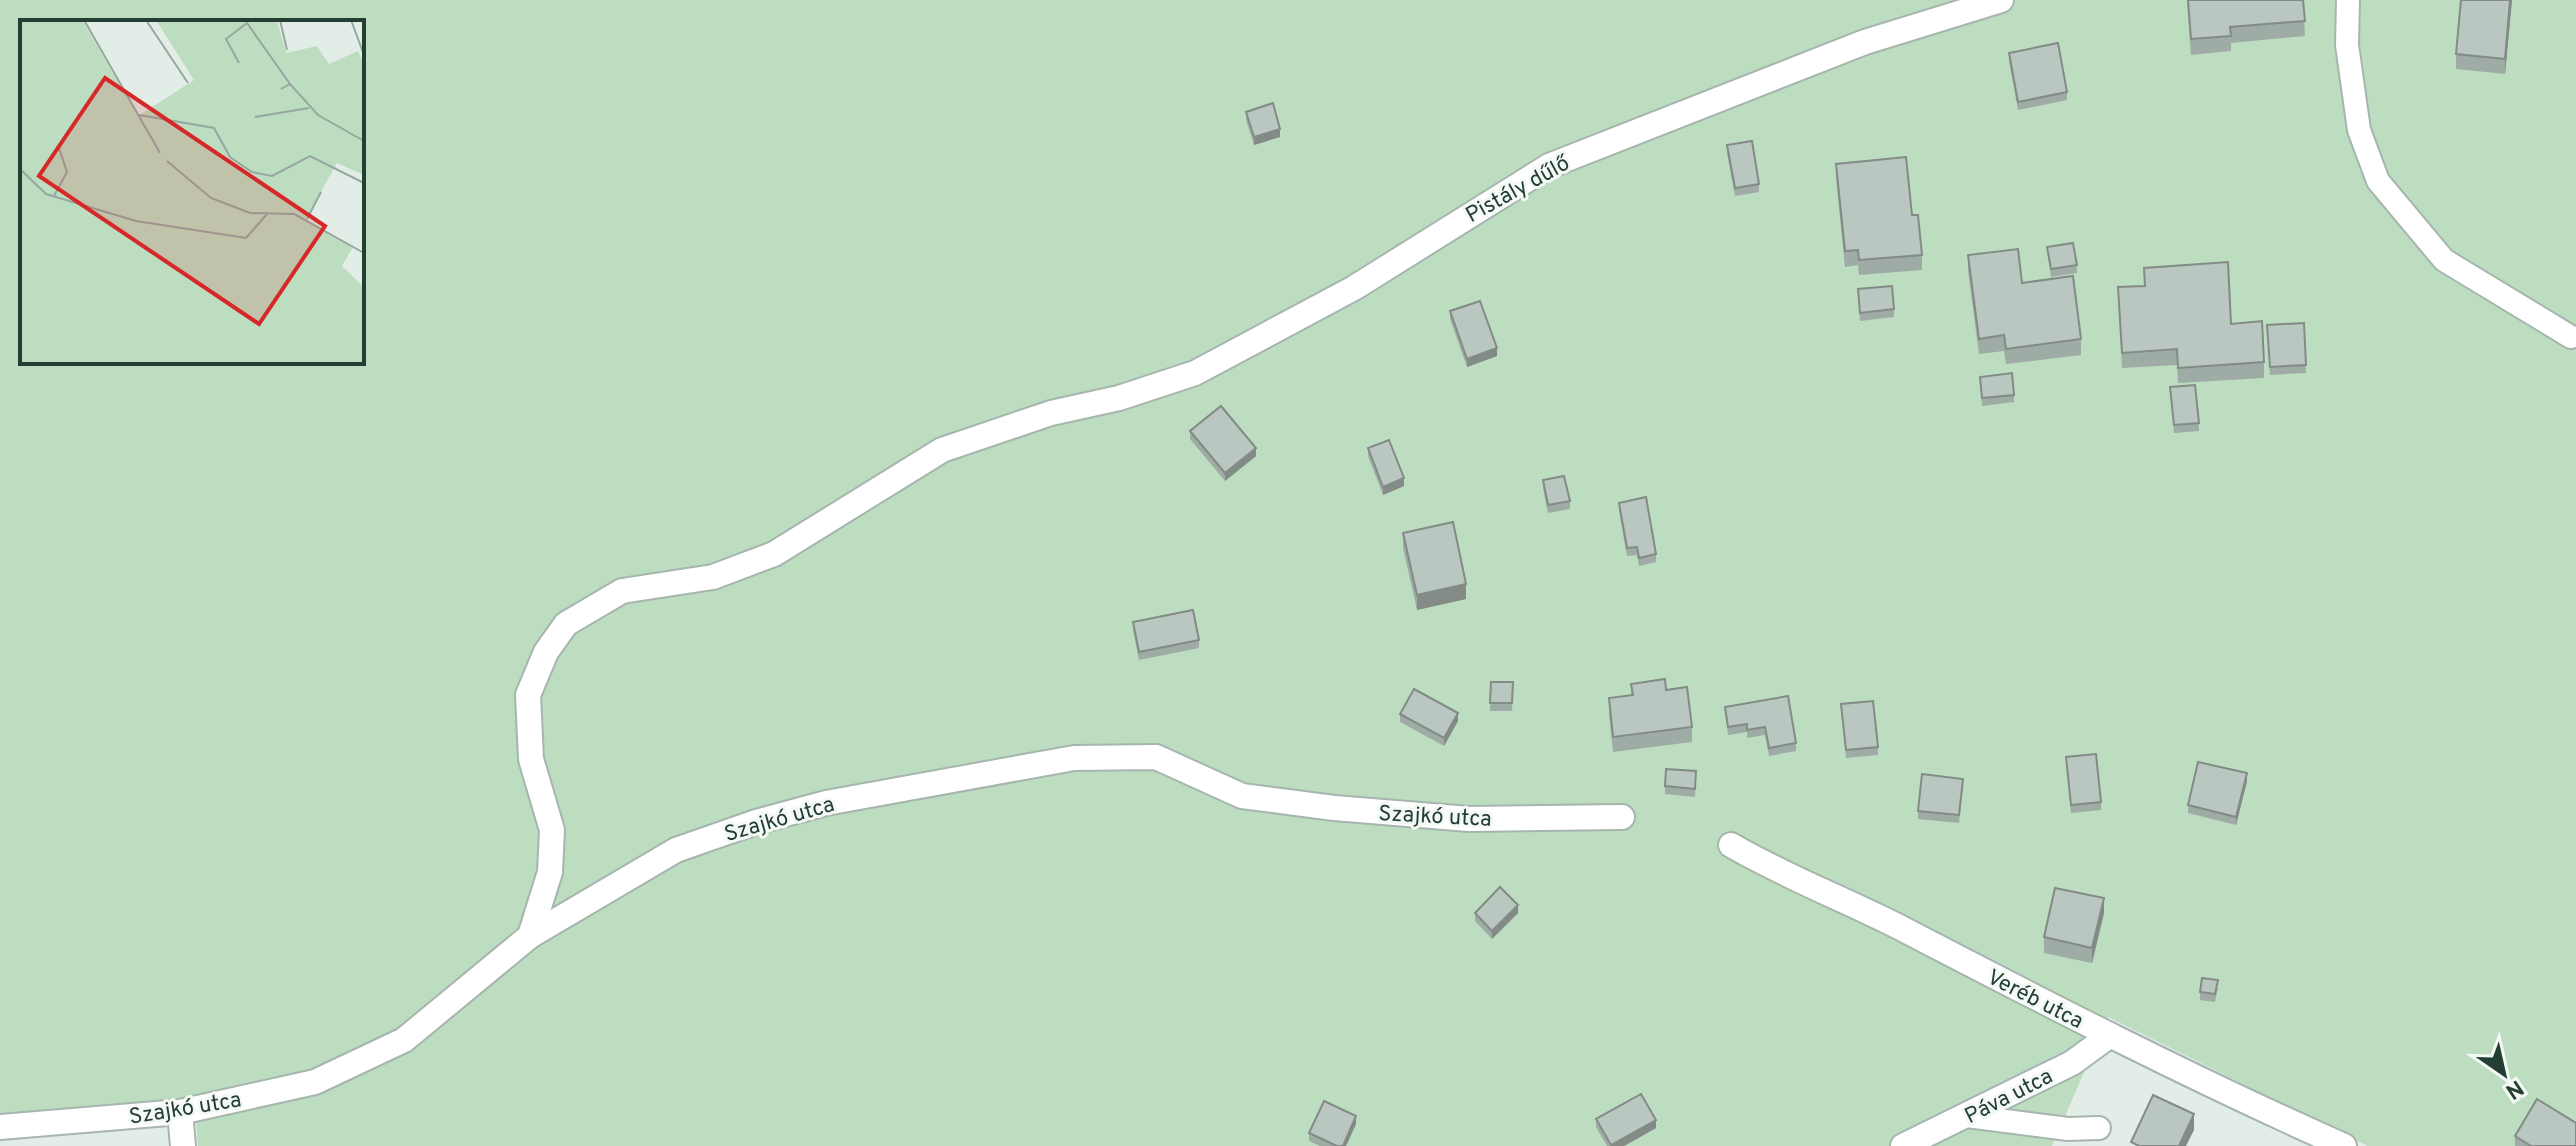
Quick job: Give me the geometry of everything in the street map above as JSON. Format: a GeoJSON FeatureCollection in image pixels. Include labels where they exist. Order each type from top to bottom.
{"type":"FeatureCollection","features":[{"type":"Feature","properties":{"kind":"street","name":"Pistály dűlő"},"geometry":{"type":"LineString","coordinates":[[530,936],[550,872],[552,830],[531,759],[528,695],[546,652],[566,624],[622,591],[713,577],[774,554],[942,450],[1051,413],[1119,398],[1195,373],[1354,288],[1549,166],[1865,42],[2001,0]]}},
{"type":"Feature","properties":{"kind":"street","name":"Szajkó utca"},"geometry":{"type":"LineString","coordinates":[[0,1127],[180,1112],[315,1082],[404,1040],[530,936],[676,850],[756,822],[826,803],[1074,758],[1156,757],[1242,796],[1334,808],[1469,819],[1622,817]]}},
{"type":"Feature","properties":{"kind":"street","name":"Veréb utca"},"geometry":{"type":"LineString","coordinates":[[1731,845],[1785,876],[1864,910],[2109,1036],[2344,1146]]}},
{"type":"Feature","properties":{"kind":"street","name":"Páva utca"},"geometry":{"type":"LineString","coordinates":[[1903,1146],[2072,1063],[2109,1036]]}},
{"type":"Feature","properties":{"kind":"street"},"geometry":{"type":"LineString","coordinates":[[180,1112],[183,1146]]}},
{"type":"Feature","properties":{"kind":"lane"},"geometry":{"type":"LineString","coordinates":[[2348,0],[2347,45],[2359,130],[2378,181],[2444,260],[2571,337]]}},
{"type":"Feature","properties":{"kind":"lane"},"geometry":{"type":"LineString","coordinates":[[1967,1116],[2068,1129],[2099,1128]]}},
{"type":"Feature","properties":{"kind":"green space"},"geometry":{"type":"Polygon","coordinates":[[[0,0],[2576,0],[2576,1146],[2368,1146],[2108,1017],[2052,1146],[198,1146],[195,1105],[0,1125],[0,0]]]}},
{"type":"Feature","properties":{"kind":"building"},"geometry":{"type":"Polygon","coordinates":[[[2188,0],[2303,0],[2305,21],[2230,27],[2231,36],[2191,39],[2188,0]]]}},
{"type":"Feature","properties":{"kind":"building"},"geometry":{"type":"Polygon","coordinates":[[[2461,0],[2510,0],[2505,59],[2456,54],[2461,0]]]}},
{"type":"Feature","properties":{"kind":"building"},"geometry":{"type":"Polygon","coordinates":[[[2058,43],[2067,92],[2018,102],[2009,53],[2058,43]]]}},
{"type":"Feature","properties":{"kind":"building"},"geometry":{"type":"Polygon","coordinates":[[[1273,103],[1280,129],[1254,137],[1246,112],[1273,103]]]}},
{"type":"Feature","properties":{"kind":"building"},"geometry":{"type":"Polygon","coordinates":[[[1752,141],[1759,184],[1735,188],[1727,145],[1752,141]]]}},
{"type":"Feature","properties":{"kind":"building"},"geometry":{"type":"Polygon","coordinates":[[[1906,157],[1912,215],[1918,215],[1922,255],[1859,260],[1858,250],[1845,251],[1836,164],[1906,157]]]}},
{"type":"Feature","properties":{"kind":"building"},"geometry":{"type":"Polygon","coordinates":[[[2073,243],[2077,265],[2051,269],[2047,247],[2073,243]]]}},
{"type":"Feature","properties":{"kind":"building"},"geometry":{"type":"Polygon","coordinates":[[[2018,249],[2022,283],[2073,276],[2081,339],[2006,349],[2004,335],[1979,339],[1968,255],[2018,249]]]}},
{"type":"Feature","properties":{"kind":"building"},"geometry":{"type":"Polygon","coordinates":[[[2228,262],[2231,324],[2262,321],[2264,362],[2178,368],[2177,349],[2122,353],[2118,287],[2145,286],[2144,268],[2228,262]]]}},
{"type":"Feature","properties":{"kind":"building"},"geometry":{"type":"Polygon","coordinates":[[[1892,286],[1894,309],[1860,313],[1858,289],[1892,286]]]}},
{"type":"Feature","properties":{"kind":"building"},"geometry":{"type":"Polygon","coordinates":[[[1480,301],[1497,348],[1467,359],[1450,311],[1480,301]]]}},
{"type":"Feature","properties":{"kind":"building"},"geometry":{"type":"Polygon","coordinates":[[[2304,323],[2306,365],[2270,367],[2267,325],[2304,323]]]}},
{"type":"Feature","properties":{"kind":"building"},"geometry":{"type":"Polygon","coordinates":[[[2012,373],[2014,395],[1982,398],[1980,377],[2012,373]]]}},
{"type":"Feature","properties":{"kind":"building"},"geometry":{"type":"Polygon","coordinates":[[[2195,385],[2199,423],[2174,425],[2170,387],[2195,385]]]}},
{"type":"Feature","properties":{"kind":"building"},"geometry":{"type":"Polygon","coordinates":[[[1221,406],[1256,448],[1225,473],[1190,431],[1221,406]]]}},
{"type":"Feature","properties":{"kind":"building"},"geometry":{"type":"Polygon","coordinates":[[[1389,440],[1404,478],[1383,487],[1368,448],[1389,440]]]}},
{"type":"Feature","properties":{"kind":"building"},"geometry":{"type":"Polygon","coordinates":[[[1564,476],[1570,501],[1548,505],[1543,480],[1564,476]]]}},
{"type":"Feature","properties":{"kind":"building"},"geometry":{"type":"Polygon","coordinates":[[[1646,497],[1656,554],[1639,558],[1637,547],[1627,548],[1619,503],[1646,497]]]}},
{"type":"Feature","properties":{"kind":"building"},"geometry":{"type":"Polygon","coordinates":[[[1453,522],[1466,584],[1417,595],[1403,533],[1453,522]]]}},
{"type":"Feature","properties":{"kind":"building"},"geometry":{"type":"Polygon","coordinates":[[[1193,610],[1199,640],[1139,652],[1133,622],[1193,610]]]}},
{"type":"Feature","properties":{"kind":"building"},"geometry":{"type":"Polygon","coordinates":[[[1665,679],[1666,690],[1687,687],[1692,727],[1613,737],[1609,698],[1633,695],[1631,684],[1665,679]]]}},
{"type":"Feature","properties":{"kind":"building"},"geometry":{"type":"Polygon","coordinates":[[[1491,682],[1513,682],[1512,703],[1490,703],[1491,682]]]}},
{"type":"Feature","properties":{"kind":"building"},"geometry":{"type":"Polygon","coordinates":[[[1414,689],[1458,713],[1444,738],[1400,714],[1414,689]]]}},
{"type":"Feature","properties":{"kind":"building"},"geometry":{"type":"Polygon","coordinates":[[[1788,696],[1796,743],[1769,748],[1765,727],[1747,730],[1747,724],[1728,727],[1725,707],[1788,696]]]}},
{"type":"Feature","properties":{"kind":"building"},"geometry":{"type":"Polygon","coordinates":[[[1873,701],[1878,747],[1846,750],[1841,704],[1873,701]]]}},
{"type":"Feature","properties":{"kind":"building"},"geometry":{"type":"Polygon","coordinates":[[[2096,754],[2101,802],[2071,805],[2066,757],[2096,754]]]}},
{"type":"Feature","properties":{"kind":"building"},"geometry":{"type":"Polygon","coordinates":[[[2198,762],[2247,773],[2236,817],[2188,805],[2198,762]]]}},
{"type":"Feature","properties":{"kind":"building"},"geometry":{"type":"Polygon","coordinates":[[[1666,769],[1696,771],[1695,789],[1665,786],[1666,769]]]}},
{"type":"Feature","properties":{"kind":"building"},"geometry":{"type":"Polygon","coordinates":[[[1922,774],[1963,779],[1959,815],[1918,811],[1922,774]]]}},
{"type":"Feature","properties":{"kind":"building"},"geometry":{"type":"Polygon","coordinates":[[[1500,887],[1518,905],[1492,931],[1475,913],[1500,887]]]}},
{"type":"Feature","properties":{"kind":"building"},"geometry":{"type":"Polygon","coordinates":[[[2055,888],[2104,898],[2092,948],[2044,937],[2055,888]]]}},
{"type":"Feature","properties":{"kind":"building"},"geometry":{"type":"Polygon","coordinates":[[[2202,978],[2218,980],[2215,994],[2200,992],[2202,978]]]}},
{"type":"Feature","properties":{"kind":"building"},"geometry":{"type":"Polygon","coordinates":[[[1641,1094],[1656,1120],[1611,1145],[1596,1119],[1641,1094]]]}},
{"type":"Feature","properties":{"kind":"building"},"geometry":{"type":"Polygon","coordinates":[[[2153,1095],[2194,1114],[2179,1146],[2139,1146],[2131,1142],[2153,1095]]]}},
{"type":"Feature","properties":{"kind":"building"},"geometry":{"type":"Polygon","coordinates":[[[2537,1099],[2576,1123],[2576,1146],[2531,1146],[2515,1136],[2537,1099]]]}},
{"type":"Feature","properties":{"kind":"building"},"geometry":{"type":"Polygon","coordinates":[[[1324,1101],[1356,1116],[1343,1146],[1309,1133],[1324,1101]]]}}]}
